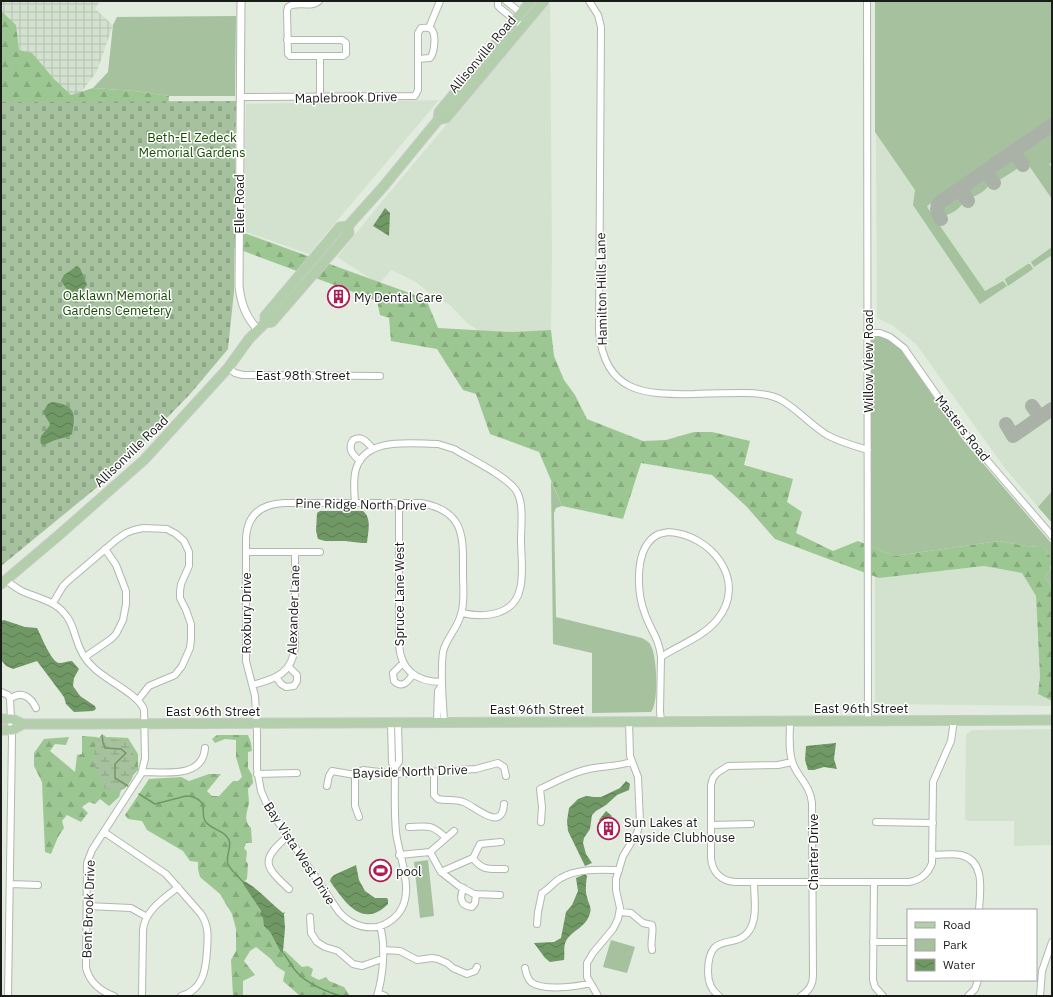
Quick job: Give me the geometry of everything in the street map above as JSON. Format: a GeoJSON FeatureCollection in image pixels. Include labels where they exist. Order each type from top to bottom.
{"type":"FeatureCollection","features":[{"type":"Feature","properties":{"kind":"main road","name":"Allisonville Road"},"geometry":{"type":"LineString","coordinates":[[522,20],[531,1]]}},
{"type":"Feature","properties":{"kind":"main road","name":"Allisonville Road"},"geometry":{"type":"LineString","coordinates":[[3,582],[66,530],[138,465],[171,431],[228,368],[249,339],[261,327],[265,316],[335,233],[340,228],[348,226],[387,182],[438,120],[438,112],[522,20],[544,1]]}},
{"type":"Feature","properties":{"kind":"main road","name":"East 96th Street"},"geometry":{"type":"LineString","coordinates":[[1,719],[12,725]]}},
{"type":"Feature","properties":{"kind":"main road","name":"East 96th Street"},"geometry":{"type":"LineString","coordinates":[[1,730],[12,725],[23,724],[1052,720]]}},
{"type":"Feature","properties":{"kind":"street","name":"Eller Road"},"geometry":{"type":"LineString","coordinates":[[241,1],[239,286],[245,313],[261,327]]}},
{"type":"Feature","properties":{"kind":"street"},"geometry":{"type":"LineString","coordinates":[[287,40],[342,40],[346,43],[346,54],[343,56],[290,56],[288,54],[287,40],[287,11],[288,7],[294,4],[314,4],[320,1]]}},
{"type":"Feature","properties":{"kind":"street","name":"Maplebrook Drive"},"geometry":{"type":"LineString","coordinates":[[240,97],[415,96],[418,90],[419,30],[429,28],[440,1]]}},
{"type":"Feature","properties":{"kind":"street"},"geometry":{"type":"LineString","coordinates":[[498,1],[498,6],[500,8],[522,20]]}},
{"type":"Feature","properties":{"kind":"street"},"geometry":{"type":"LineString","coordinates":[[506,1],[522,20]]}},
{"type":"Feature","properties":{"kind":"street","name":"Hamilton Hills Lane"},"geometry":{"type":"LineString","coordinates":[[589,1],[598,15],[601,27],[599,332],[600,346],[607,363],[613,372],[625,384],[651,393],[757,393],[782,400],[812,425],[829,436],[868,450]]}},
{"type":"Feature","properties":{"kind":"street","name":"Willow View Road"},"geometry":{"type":"LineString","coordinates":[[867,1],[868,721]]}},
{"type":"Feature","properties":{"kind":"street"},"geometry":{"type":"LineString","coordinates":[[418,59],[430,58],[433,54],[434,33],[429,28]]}},
{"type":"Feature","properties":{"kind":"street"},"geometry":{"type":"LineString","coordinates":[[320,56],[320,97]]}},
{"type":"Feature","properties":{"kind":"street","name":"Masters Road"},"geometry":{"type":"LineString","coordinates":[[868,333],[880,333],[890,337],[904,348],[973,444],[1052,536]]}},
{"type":"Feature","properties":{"kind":"street","name":"East 98th Street"},"geometry":{"type":"LineString","coordinates":[[228,368],[235,373],[243,375],[380,376]]}},
{"type":"Feature","properties":{"kind":"street"},"geometry":{"type":"LineString","coordinates":[[360,461],[351,451],[350,446],[353,440],[358,438],[364,440],[373,449]]}},
{"type":"Feature","properties":{"kind":"street"},"geometry":{"type":"LineString","coordinates":[[355,502],[356,470],[364,455],[373,449],[385,445],[395,444],[438,444],[454,449],[513,486],[520,499],[521,581],[517,598],[502,612],[483,616],[462,613],[444,650],[442,684],[438,691],[440,722]]}},
{"type":"Feature","properties":{"kind":"street","name":"Pine Ridge North Drive"},"geometry":{"type":"LineString","coordinates":[[262,508],[273,503],[355,502],[421,503],[434,506],[451,516],[459,526],[462,538],[462,613]]}},
{"type":"Feature","properties":{"kind":"street","name":"Spruce Lane West"},"geometry":{"type":"LineString","coordinates":[[399,503],[399,645],[401,658],[403,663],[418,678],[442,684]]}},
{"type":"Feature","properties":{"kind":"street","name":"Roxbury Drive"},"geometry":{"type":"LineString","coordinates":[[257,723],[255,696],[246,661],[246,533],[248,526],[256,512],[262,508]]}},
{"type":"Feature","properties":{"kind":"street"},"geometry":{"type":"LineString","coordinates":[[3,582],[53,603],[65,614],[72,625],[76,640],[85,657],[98,672],[138,700],[148,686],[174,675],[182,666],[188,655],[191,640],[189,617],[180,598],[180,591],[181,584],[189,566],[189,552],[184,541],[168,529],[144,528],[134,530],[126,533],[68,580],[53,603]]}},
{"type":"Feature","properties":{"kind":"street"},"geometry":{"type":"LineString","coordinates":[[661,657],[706,631],[717,620],[726,606],[729,592],[728,574],[717,556],[698,541],[684,534],[668,532],[659,534],[649,542],[642,556],[639,574],[641,599],[648,621],[658,641],[661,657],[661,722]]}},
{"type":"Feature","properties":{"kind":"street"},"geometry":{"type":"LineString","coordinates":[[85,657],[116,634],[120,628],[126,604],[126,591],[116,565],[106,549]]}},
{"type":"Feature","properties":{"kind":"street"},"geometry":{"type":"LineString","coordinates":[[246,552],[320,552]]}},
{"type":"Feature","properties":{"kind":"street","name":"Alexander Lane"},"geometry":{"type":"LineString","coordinates":[[252,685],[276,677],[284,672],[289,667],[294,657],[295,552]]}},
{"type":"Feature","properties":{"kind":"street"},"geometry":{"type":"LineString","coordinates":[[403,663],[393,673],[394,681],[399,685],[404,685],[409,681],[413,674]]}},
{"type":"Feature","properties":{"kind":"street","name":"Alexander Lane"},"geometry":{"type":"LineString","coordinates":[[276,677],[281,684],[286,687],[294,686],[297,680],[297,675],[289,667]]}},
{"type":"Feature","properties":{"kind":"street"},"geometry":{"type":"LineString","coordinates":[[1,692],[8,695],[10,698],[12,725],[8,996]]}},
{"type":"Feature","properties":{"kind":"street"},"geometry":{"type":"LineString","coordinates":[[10,698],[14,696],[26,696],[32,700],[36,708]]}},
{"type":"Feature","properties":{"kind":"street","name":"Bent Brook Drive"},"geometry":{"type":"LineString","coordinates":[[114,996],[106,994],[96,987],[88,975],[86,964],[88,859],[92,850],[139,779],[142,772],[145,759],[144,710],[143,706],[138,700]]}},
{"type":"Feature","properties":{"kind":"street"},"geometry":{"type":"LineString","coordinates":[[792,762],[778,765],[728,766],[714,776],[711,785],[710,825],[711,860],[712,867],[716,873],[723,880],[731,882],[909,882],[922,877],[931,867],[933,854],[933,782],[951,741],[954,720]]}},
{"type":"Feature","properties":{"kind":"street","name":"Charter Drive"},"geometry":{"type":"LineString","coordinates":[[790,721],[792,762],[808,787],[812,798],[813,976],[810,988],[801,996]]}},
{"type":"Feature","properties":{"kind":"street"},"geometry":{"type":"LineString","coordinates":[[598,996],[590,983],[586,972],[588,961],[613,929],[617,921],[620,912],[616,886],[619,870],[623,856],[638,830],[640,822],[638,777],[631,762],[629,722]]}},
{"type":"Feature","properties":{"kind":"street","name":"Bay Vista West Drive"},"geometry":{"type":"LineString","coordinates":[[257,723],[257,774],[264,798],[342,916],[358,926],[380,926]]}},
{"type":"Feature","properties":{"kind":"street"},"geometry":{"type":"LineString","coordinates":[[386,996],[377,994],[382,979],[383,935],[380,926],[396,916],[400,911],[405,900],[407,885],[399,855],[395,827],[395,771],[392,763],[394,723]]}},
{"type":"Feature","properties":{"kind":"street"},"geometry":{"type":"LineString","coordinates":[[142,772],[184,772],[191,770],[198,766],[202,760],[206,748]]}},
{"type":"Feature","properties":{"kind":"street"},"geometry":{"type":"LineString","coordinates":[[541,822],[542,807],[540,789],[593,768],[617,766],[631,762]]}},
{"type":"Feature","properties":{"kind":"street","name":"Bayside North Drive"},"geometry":{"type":"LineString","coordinates":[[327,786],[329,776],[332,771],[355,775],[363,770],[434,772],[476,769],[498,763],[505,769],[506,776]]}},
{"type":"Feature","properties":{"kind":"street"},"geometry":{"type":"LineString","coordinates":[[434,772],[434,795],[438,799],[465,802],[483,814],[492,817],[496,817],[501,814],[504,804]]}},
{"type":"Feature","properties":{"kind":"street"},"geometry":{"type":"LineString","coordinates":[[257,774],[297,774]]}},
{"type":"Feature","properties":{"kind":"street"},"geometry":{"type":"LineString","coordinates":[[355,775],[355,806],[359,817]]}},
{"type":"Feature","properties":{"kind":"street"},"geometry":{"type":"LineString","coordinates":[[876,822],[933,823]]}},
{"type":"Feature","properties":{"kind":"street"},"geometry":{"type":"LineString","coordinates":[[710,825],[751,824]]}},
{"type":"Feature","properties":{"kind":"street"},"geometry":{"type":"LineString","coordinates":[[409,827],[429,826],[438,830],[446,838]]}},
{"type":"Feature","properties":{"kind":"street"},"geometry":{"type":"LineString","coordinates":[[399,855],[430,852],[454,831]]}},
{"type":"Feature","properties":{"kind":"street"},"geometry":{"type":"LineString","coordinates":[[104,832],[161,870],[178,887],[205,920],[208,930],[206,969],[201,982],[192,990],[181,996]]}},
{"type":"Feature","properties":{"kind":"street"},"geometry":{"type":"LineString","coordinates":[[288,836],[273,849],[269,864],[270,870],[273,874],[289,889]]}},
{"type":"Feature","properties":{"kind":"street"},"geometry":{"type":"LineString","coordinates":[[441,872],[473,858],[480,844],[501,842]]}},
{"type":"Feature","properties":{"kind":"street"},"geometry":{"type":"LineString","coordinates":[[430,852],[441,872],[464,888],[476,894],[500,895]]}},
{"type":"Feature","properties":{"kind":"street"},"geometry":{"type":"LineString","coordinates":[[933,854],[960,855],[974,863],[979,875],[979,909]]}},
{"type":"Feature","properties":{"kind":"street"},"geometry":{"type":"LineString","coordinates":[[473,858],[479,866],[486,869],[505,869]]}},
{"type":"Feature","properties":{"kind":"street"},"geometry":{"type":"LineString","coordinates":[[537,924],[542,893],[551,887],[559,878],[584,870],[619,870]]}},
{"type":"Feature","properties":{"kind":"street"},"geometry":{"type":"LineString","coordinates":[[719,996],[712,989],[709,982],[709,957],[718,945],[726,941],[742,938],[749,931],[754,920],[754,882]]}},
{"type":"Feature","properties":{"kind":"street"},"geometry":{"type":"LineString","coordinates":[[874,882],[873,980],[878,991],[883,996]]}},
{"type":"Feature","properties":{"kind":"street"},"geometry":{"type":"LineString","coordinates":[[10,884],[38,884]]}},
{"type":"Feature","properties":{"kind":"street"},"geometry":{"type":"LineString","coordinates":[[142,996],[143,930],[147,917],[152,910],[178,887]]}},
{"type":"Feature","properties":{"kind":"street"},"geometry":{"type":"LineString","coordinates":[[464,888],[461,899],[466,906],[472,907],[474,905],[476,894]]}},
{"type":"Feature","properties":{"kind":"street"},"geometry":{"type":"LineString","coordinates":[[87,906],[131,908],[147,917]]}},
{"type":"Feature","properties":{"kind":"street"},"geometry":{"type":"LineString","coordinates":[[620,912],[631,913],[643,923],[652,925],[652,950]]}},
{"type":"Feature","properties":{"kind":"street"},"geometry":{"type":"LineString","coordinates":[[310,918],[311,933],[317,942],[323,946],[338,951],[353,964],[362,966],[382,959]]}},
{"type":"Feature","properties":{"kind":"street"},"geometry":{"type":"LineString","coordinates":[[873,942],[907,942]]}},
{"type":"Feature","properties":{"kind":"street"},"geometry":{"type":"LineString","coordinates":[[1040,996],[1042,971],[1052,942]]}},
{"type":"Feature","properties":{"kind":"street"},"geometry":{"type":"LineString","coordinates":[[383,950],[400,950],[417,960],[432,958],[438,959],[467,974],[475,971],[477,967]]}},
{"type":"Feature","properties":{"kind":"street"},"geometry":{"type":"LineString","coordinates":[[525,968],[527,976],[530,980],[540,986],[575,987],[590,983]]}},
{"type":"Feature","properties":{"kind":"street"},"geometry":{"type":"LineString","coordinates":[[970,995],[976,987],[978,981]]}},
{"type":"Feature","properties":{"kind":"shaded area"},"geometry":{"type":"Polygon","coordinates":[[[1,1],[100,1],[95,9],[113,25],[97,71],[74,102],[1,102],[1,1]]]}},
{"type":"Feature","properties":{"kind":"shaded area"},"geometry":{"type":"Polygon","coordinates":[[[875,1],[1052,1],[1052,491],[1038,507],[1004,467],[916,344],[892,325],[877,318],[875,1]]]}},
{"type":"Feature","properties":{"kind":"shaded area"},"geometry":{"type":"Polygon","coordinates":[[[550,4],[552,255],[551,330],[512,332],[479,331],[467,323],[450,305],[433,296],[416,282],[391,270],[379,284],[337,257],[547,5],[550,4]]]}},
{"type":"Feature","properties":{"kind":"shaded area"},"geometry":{"type":"Polygon","coordinates":[[[439,100],[309,254],[243,231],[246,104],[439,100]]]}},
{"type":"Feature","properties":{"kind":"shaded area"},"geometry":{"type":"Polygon","coordinates":[[[984,566],[1022,573],[1036,596],[1040,677],[1038,694],[1052,701],[1052,706],[875,704],[875,576],[879,578],[984,566]]]}},
{"type":"Feature","properties":{"kind":"shaded area"},"geometry":{"type":"Polygon","coordinates":[[[1052,729],[1052,845],[1014,846],[1014,821],[968,821],[965,819],[966,734],[972,730],[1052,729]]]}},
{"type":"Feature","properties":{"kind":"green space"},"geometry":{"type":"Polygon","coordinates":[[[875,1],[1052,1],[1052,120],[927,206],[985,291],[1003,281],[1007,286],[980,304],[913,205],[915,190],[875,132],[875,1]]]}},
{"type":"Feature","properties":{"kind":"green space"},"geometry":{"type":"Polygon","coordinates":[[[1,11],[16,25],[19,50],[32,53],[54,79],[71,95],[93,88],[135,91],[169,96],[168,111],[233,229],[426,299],[438,328],[512,332],[551,330],[554,356],[564,380],[575,395],[587,419],[643,441],[666,440],[694,432],[712,432],[750,441],[744,465],[793,479],[787,502],[802,512],[796,533],[833,551],[858,541],[894,556],[999,541],[1026,546],[1044,547],[1052,559],[1050,570],[1045,577],[1052,588],[1052,701],[1038,694],[1040,677],[1036,596],[1022,573],[984,566],[879,578],[775,539],[746,506],[712,475],[641,463],[623,519],[562,506],[539,452],[490,434],[476,394],[463,390],[437,349],[391,341],[389,318],[380,315],[377,301],[233,247],[1,219],[1,11]]]}},
{"type":"Feature","properties":{"kind":"green space"},"geometry":{"type":"Polygon","coordinates":[[[236,16],[235,96],[169,96],[135,91],[93,88],[108,72],[113,25],[117,17],[236,16]]]}},
{"type":"Feature","properties":{"kind":"green space","name":"Oaklawn Memorial Gardens Cemetery"},"geometry":{"type":"Polygon","coordinates":[[[236,101],[234,291],[228,349],[191,393],[112,475],[1,566],[1,102],[236,101]]]}},
{"type":"Feature","properties":{"kind":"green space"},"geometry":{"type":"Polygon","coordinates":[[[1052,132],[1052,162],[1049,164],[1052,168],[1052,199],[1023,157],[1023,153],[1052,132]]]}},
{"type":"Feature","properties":{"kind":"green space"},"geometry":{"type":"Polygon","coordinates":[[[1011,160],[1016,163],[1017,169],[1001,179],[997,179],[994,171],[1011,160]]]}},
{"type":"Feature","properties":{"kind":"green space"},"geometry":{"type":"Polygon","coordinates":[[[985,179],[989,184],[988,186],[982,192],[971,197],[968,189],[985,179]]]}},
{"type":"Feature","properties":{"kind":"green space"},"geometry":{"type":"Polygon","coordinates":[[[956,198],[960,198],[963,203],[955,211],[945,215],[942,211],[943,206],[956,198]]]}},
{"type":"Feature","properties":{"kind":"green space"},"geometry":{"type":"Polygon","coordinates":[[[1052,247],[1052,255],[1034,267],[1031,262],[1052,247]]]}},
{"type":"Feature","properties":{"kind":"green space"},"geometry":{"type":"Polygon","coordinates":[[[1030,264],[1033,269],[1008,286],[1005,279],[1030,264]]]}},
{"type":"Feature","properties":{"kind":"green space"},"geometry":{"type":"Polygon","coordinates":[[[875,336],[886,338],[901,350],[963,440],[1052,544],[1052,559],[1044,547],[1026,546],[999,541],[894,556],[870,546],[871,337],[875,336]]]}},
{"type":"Feature","properties":{"kind":"green space"},"geometry":{"type":"Polygon","coordinates":[[[551,481],[562,506],[556,508],[554,513],[556,617],[642,638],[649,642],[653,651],[656,669],[655,699],[654,707],[651,712],[592,713],[592,653],[553,644],[551,481]]]}},
{"type":"Feature","properties":{"kind":"green space"},"geometry":{"type":"Polygon","coordinates":[[[1052,491],[1052,523],[1038,507],[1052,491]]]}},
{"type":"Feature","properties":{"kind":"green space"},"geometry":{"type":"Polygon","coordinates":[[[1052,565],[1052,588],[1045,577],[1052,565]]]}},
{"type":"Feature","properties":{"kind":"green space"},"geometry":{"type":"Polygon","coordinates":[[[104,735],[107,738],[129,742],[133,753],[133,775],[128,785],[121,790],[117,791],[104,788],[93,762],[95,747],[100,736],[104,735]]]}},
{"type":"Feature","properties":{"kind":"green space"},"geometry":{"type":"Polygon","coordinates":[[[217,735],[248,735],[251,743],[252,751],[248,752],[248,768],[252,775],[253,783],[248,789],[249,803],[246,819],[251,828],[252,843],[246,843],[244,848],[247,852],[246,861],[248,864],[247,879],[243,882],[243,884],[261,911],[267,929],[280,951],[285,951],[302,967],[308,966],[313,969],[311,976],[319,980],[326,977],[329,981],[344,987],[350,996],[300,996],[283,981],[285,972],[276,966],[271,959],[256,947],[250,951],[244,961],[255,975],[243,981],[243,996],[233,996],[231,960],[236,951],[236,929],[232,914],[220,894],[200,877],[198,862],[190,861],[183,851],[147,830],[142,821],[128,819],[125,815],[149,779],[181,777],[189,781],[209,774],[221,774],[207,791],[212,796],[219,796],[233,781],[238,781],[242,777],[236,757],[236,740],[225,739],[215,743],[212,739],[217,735]]]}},
{"type":"Feature","properties":{"kind":"green space"},"geometry":{"type":"Polygon","coordinates":[[[82,736],[97,737],[100,739],[108,737],[128,738],[138,754],[138,770],[122,787],[119,797],[109,806],[100,799],[95,804],[89,802],[82,807],[88,813],[81,822],[67,815],[62,821],[64,828],[58,837],[51,854],[45,852],[42,782],[34,766],[34,753],[44,739],[69,737],[66,745],[55,744],[50,751],[75,772],[77,755],[82,754],[82,736]]]}},
{"type":"Feature","properties":{"kind":"green space"},"geometry":{"type":"Polygon","coordinates":[[[428,860],[434,916],[420,918],[414,862],[428,860]]]}},
{"type":"Feature","properties":{"kind":"green space"},"geometry":{"type":"Polygon","coordinates":[[[611,940],[635,947],[627,973],[603,967],[611,940]]]}},
{"type":"Feature","properties":{"kind":"water"},"geometry":{"type":"Polygon","coordinates":[[[385,208],[390,213],[389,236],[373,226],[385,208]]]}},
{"type":"Feature","properties":{"kind":"water"},"geometry":{"type":"Polygon","coordinates":[[[77,266],[80,268],[87,285],[83,290],[70,294],[61,281],[64,275],[77,266]]]}},
{"type":"Feature","properties":{"kind":"water"},"geometry":{"type":"Polygon","coordinates":[[[53,402],[66,405],[72,411],[74,421],[72,434],[44,445],[41,444],[40,441],[42,435],[50,424],[43,412],[48,404],[53,402]]]}},
{"type":"Feature","properties":{"kind":"water"},"geometry":{"type":"Polygon","coordinates":[[[320,511],[363,511],[368,517],[369,530],[367,543],[325,541],[318,539],[316,531],[317,513],[320,511]]]}},
{"type":"Feature","properties":{"kind":"water"},"geometry":{"type":"Polygon","coordinates":[[[4,620],[25,627],[37,628],[50,653],[56,661],[59,663],[72,661],[79,669],[74,678],[73,686],[80,696],[95,706],[96,709],[93,711],[74,712],[66,704],[64,697],[37,661],[13,669],[6,666],[1,660],[1,621],[4,620]]]}},
{"type":"Feature","properties":{"kind":"water"},"geometry":{"type":"Polygon","coordinates":[[[836,743],[834,759],[837,769],[824,767],[808,770],[805,760],[806,746],[836,743]]]}},
{"type":"Feature","properties":{"kind":"water"},"geometry":{"type":"Polygon","coordinates":[[[626,781],[630,784],[629,790],[617,795],[592,815],[590,829],[584,838],[583,843],[586,854],[592,863],[585,866],[568,831],[567,821],[569,808],[578,799],[586,796],[601,797],[620,788],[626,781]]]}},
{"type":"Feature","properties":{"kind":"water"},"geometry":{"type":"Polygon","coordinates":[[[606,811],[612,816],[609,821],[606,819],[602,823],[599,820],[606,811]]]}},
{"type":"Feature","properties":{"kind":"water","name":"pool"},"geometry":{"type":"Polygon","coordinates":[[[378,863],[379,868],[385,867],[386,873],[375,876],[372,865],[378,863]]]}},
{"type":"Feature","properties":{"kind":"water"},"geometry":{"type":"Polygon","coordinates":[[[356,865],[359,880],[365,891],[375,898],[387,898],[388,900],[388,904],[379,911],[370,914],[363,914],[355,910],[348,905],[330,881],[334,875],[356,865]]]}},
{"type":"Feature","properties":{"kind":"water"},"geometry":{"type":"Polygon","coordinates":[[[585,874],[587,876],[586,895],[591,909],[590,913],[586,922],[566,941],[564,948],[564,960],[550,962],[545,958],[534,943],[554,942],[561,938],[566,912],[572,905],[578,891],[576,878],[585,874]]]}},
{"type":"Feature","properties":{"kind":"water"},"geometry":{"type":"Polygon","coordinates":[[[244,881],[283,913],[285,912],[283,952],[285,956],[280,951],[270,932],[264,926],[263,918],[260,915],[261,911],[243,884],[244,881]]]}},
{"type":"Feature","properties":{"kind":"waterway"},"geometry":{"type":"LineString","coordinates":[[102,735],[105,748],[121,749],[126,753],[115,764],[115,778],[128,786]]}},
{"type":"Feature","properties":{"kind":"waterway"},"geometry":{"type":"LineString","coordinates":[[139,794],[155,804],[186,796],[194,797],[199,800],[203,806],[205,821],[224,834],[229,840],[230,846],[227,858],[229,867],[244,883]]}},
{"type":"Feature","properties":{"kind":"waterway"},"geometry":{"type":"LineString","coordinates":[[284,954],[295,970],[304,979],[322,989],[340,996]]}},
{"type":"Feature","properties":{"kind":"taxiway"},"geometry":{"type":"LineString","coordinates":[[941,219],[937,209],[939,203],[1052,125]]}},
{"type":"Feature","properties":{"kind":"taxiway"},"geometry":{"type":"LineString","coordinates":[[1014,152],[1023,165]]}},
{"type":"Feature","properties":{"kind":"taxiway"},"geometry":{"type":"LineString","coordinates":[[986,171],[994,183]]}},
{"type":"Feature","properties":{"kind":"taxiway"},"geometry":{"type":"LineString","coordinates":[[960,189],[968,201]]}},
{"type":"Feature","properties":{"kind":"taxiway"},"geometry":{"type":"LineString","coordinates":[[1032,406],[1040,417]]}},
{"type":"Feature","properties":{"kind":"taxiway"},"geometry":{"type":"LineString","coordinates":[[1006,424],[1013,436],[1052,409]]}},
{"type":"Feature","properties":{"kind":"place","name":"My Dental Care"},"geometry":{"type":"Point","coordinates":[339,297]}},
{"type":"Feature","properties":{"kind":"place","name":"Sun Lakes at Bayside Clubhouse"},"geometry":{"type":"Point","coordinates":[609,829]}},
{"type":"Feature","properties":{"kind":"place","name":"pool"},"geometry":{"type":"Point","coordinates":[380,871]}},
{"type":"Feature","properties":{"kind":"park label","name":"Beth-El Zedeck Memorial Gardens"},"geometry":{"type":"Point","coordinates":[192,144]}}]}
